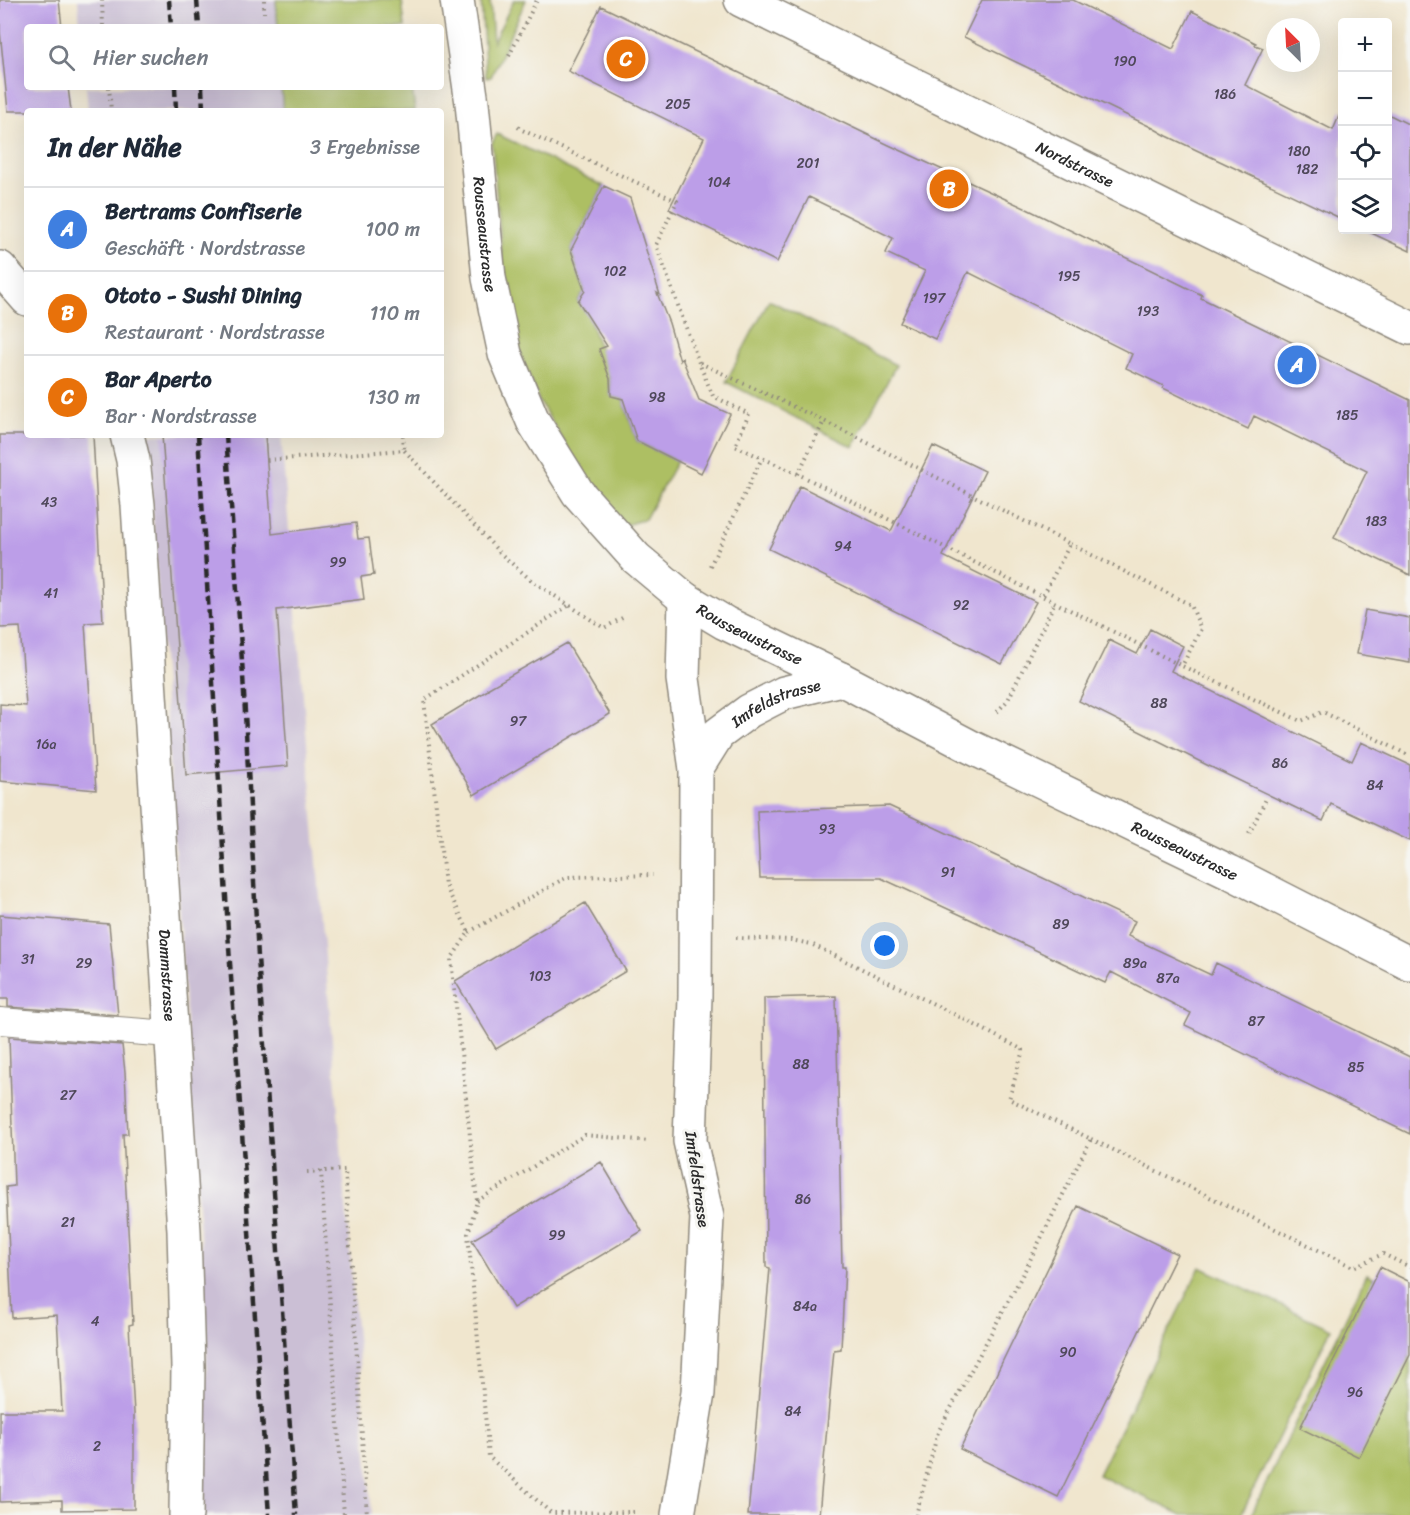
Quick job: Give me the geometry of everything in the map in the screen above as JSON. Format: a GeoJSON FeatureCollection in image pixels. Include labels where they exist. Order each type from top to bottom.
{"type":"FeatureCollection","features":[{"type":"Feature","properties":{"kind":"street","name":"Rousseaustrasse"},"geometry":{"type":"LineString","coordinates":[[457,0],[472,103],[489,278],[505,354],[533,421],[578,493],[636,558],[685,599],[725,623],[841,679],[971,747],[1230,872],[1410,964]]}},
{"type":"Feature","properties":{"kind":"street","name":"Nordstrasse"},"geometry":{"type":"LineString","coordinates":[[741,0],[1410,328]]}},
{"type":"Feature","properties":{"kind":"street"},"geometry":{"type":"LineString","coordinates":[[0,268],[24,296]]}},
{"type":"Feature","properties":{"kind":"street","name":"Dammstrasse"},"geometry":{"type":"LineString","coordinates":[[128,438],[133,460],[138,505],[184,1231],[188,1321],[186,1515]]}},
{"type":"Feature","properties":{"kind":"street","name":"Imfeldstrasse"},"geometry":{"type":"LineString","coordinates":[[678,1515],[698,1393],[706,1217],[690,1141],[695,997],[696,769],[683,679],[685,599]]}},
{"type":"Feature","properties":{"kind":"street","name":"Imfeldstrasse"},"geometry":{"type":"LineString","coordinates":[[696,769],[718,734],[749,711],[784,693],[841,679]]}},
{"type":"Feature","properties":{"kind":"lane"},"geometry":{"type":"LineString","coordinates":[[0,1021],[170,1034]]}},
{"type":"Feature","properties":{"kind":"path"},"geometry":{"type":"LineString","coordinates":[[102,0],[103,24]]}},
{"type":"Feature","properties":{"kind":"path"},"geometry":{"type":"LineString","coordinates":[[264,0],[264,13]]}},
{"type":"Feature","properties":{"kind":"path"},"geometry":{"type":"LineString","coordinates":[[507,60],[537,0]]}},
{"type":"Feature","properties":{"kind":"path"},"geometry":{"type":"LineString","coordinates":[[109,90],[111,108]]}},
{"type":"Feature","properties":{"kind":"path"},"geometry":{"type":"LineString","coordinates":[[513,123],[522,130],[677,201],[656,245],[699,363],[714,396],[749,414],[735,446],[798,474],[1182,666],[1301,721],[1323,712],[1410,756]]}},
{"type":"Feature","properties":{"kind":"path"},"geometry":{"type":"LineString","coordinates":[[699,363],[824,421],[1191,605],[1201,629],[1182,666]]}},
{"type":"Feature","properties":{"kind":"path"},"geometry":{"type":"LineString","coordinates":[[798,474],[824,421]]}},
{"type":"Feature","properties":{"kind":"path"},"geometry":{"type":"LineString","coordinates":[[403,438],[404,450],[501,554],[532,581],[604,628],[624,617]]}},
{"type":"Feature","properties":{"kind":"path"},"geometry":{"type":"LineString","coordinates":[[267,460],[404,450]]}},
{"type":"Feature","properties":{"kind":"path"},"geometry":{"type":"LineString","coordinates":[[709,569],[762,458]]}},
{"type":"Feature","properties":{"kind":"path"},"geometry":{"type":"LineString","coordinates":[[1042,596],[1070,544]]}},
{"type":"Feature","properties":{"kind":"path"},"geometry":{"type":"LineString","coordinates":[[993,717],[1008,700],[1055,602]]}},
{"type":"Feature","properties":{"kind":"path"},"geometry":{"type":"LineString","coordinates":[[469,932],[445,885],[423,700],[568,606]]}},
{"type":"Feature","properties":{"kind":"path"},"geometry":{"type":"LineString","coordinates":[[1246,839],[1266,799]]}},
{"type":"Feature","properties":{"kind":"path"},"geometry":{"type":"LineString","coordinates":[[646,1512],[551,1513],[489,1457],[468,1234],[477,1201],[451,959],[469,932],[567,877],[663,874]]}},
{"type":"Feature","properties":{"kind":"path"},"geometry":{"type":"LineString","coordinates":[[726,938],[791,940],[811,944],[1023,1050],[1009,1099],[1353,1267],[1383,1254],[1410,1267]]}},
{"type":"Feature","properties":{"kind":"path"},"geometry":{"type":"LineString","coordinates":[[477,1201],[585,1135],[653,1141]]}},
{"type":"Feature","properties":{"kind":"path"},"geometry":{"type":"LineString","coordinates":[[916,1515],[938,1432],[1025,1270],[1091,1139]]}},
{"type":"Feature","properties":{"kind":"path"},"geometry":{"type":"LineString","coordinates":[[307,1172],[345,1170],[367,1515]]}},
{"type":"Feature","properties":{"kind":"path"},"geometry":{"type":"LineString","coordinates":[[321,1171],[344,1515]]}},
{"type":"Feature","properties":{"kind":"shaded area"},"geometry":{"type":"Polygon","coordinates":[[[78,0],[286,0],[288,24],[80,24],[78,0]]]}},
{"type":"Feature","properties":{"kind":"shaded area"},"geometry":{"type":"Polygon","coordinates":[[[86,90],[293,90],[290,108],[88,108],[86,90]]]}},
{"type":"Feature","properties":{"kind":"shaded area"},"geometry":{"type":"Polygon","coordinates":[[[147,438],[281,438],[372,1515],[203,1515],[207,1338],[147,438]]]}},
{"type":"Feature","properties":{"kind":"green space"},"geometry":{"type":"Polygon","coordinates":[[[276,0],[402,0],[405,24],[278,24],[276,0]]]}},
{"type":"Feature","properties":{"kind":"green space"},"geometry":{"type":"Polygon","coordinates":[[[481,0],[490,0],[493,42],[514,0],[526,0],[491,77],[486,78],[481,0]]]}},
{"type":"Feature","properties":{"kind":"green space"},"geometry":{"type":"Polygon","coordinates":[[[281,90],[412,90],[415,108],[283,108],[281,90]]]}},
{"type":"Feature","properties":{"kind":"green space"},"geometry":{"type":"Polygon","coordinates":[[[497,134],[604,186],[571,250],[585,291],[578,301],[588,316],[609,373],[611,396],[623,399],[637,441],[677,461],[645,519],[622,526],[595,492],[539,401],[515,342],[504,278],[492,143],[497,134]]]}},
{"type":"Feature","properties":{"kind":"green space"},"geometry":{"type":"Polygon","coordinates":[[[769,300],[896,365],[853,447],[726,382],[769,300]]]}},
{"type":"Feature","properties":{"kind":"green space"},"geometry":{"type":"Polygon","coordinates":[[[1200,1267],[1331,1329],[1241,1515],[1182,1515],[1098,1475],[1200,1267]]]}},
{"type":"Feature","properties":{"kind":"green space"},"geometry":{"type":"Polygon","coordinates":[[[1367,1274],[1410,1295],[1410,1515],[1251,1515],[1367,1274]]]}},
{"type":"Feature","properties":{"kind":"building"},"geometry":{"type":"Polygon","coordinates":[[[0,0],[59,0],[62,24],[24,24],[24,90],[68,90],[71,108],[24,108],[24,111],[8,111],[0,31],[0,0]]]}},
{"type":"Feature","properties":{"kind":"building"},"geometry":{"type":"Polygon","coordinates":[[[982,0],[1073,0],[1173,49],[1192,11],[1263,48],[1245,85],[1333,130],[1338,118],[1338,217],[1167,136],[964,37],[982,0]]]}},
{"type":"Feature","properties":{"kind":"building"},"geometry":{"type":"Polygon","coordinates":[[[601,6],[1029,210],[1202,295],[1201,298],[1410,400],[1410,575],[1334,538],[1367,471],[1254,416],[1248,429],[1163,388],[1164,386],[1126,368],[1132,354],[968,272],[935,339],[900,323],[925,271],[886,253],[893,238],[809,197],[777,262],[669,209],[704,138],[568,71],[601,6]]]}},
{"type":"Feature","properties":{"kind":"building"},"geometry":{"type":"Polygon","coordinates":[[[1392,116],[1410,125],[1410,251],[1374,234],[1392,234],[1392,116]]]}},
{"type":"Feature","properties":{"kind":"building"},"geometry":{"type":"Polygon","coordinates":[[[604,186],[630,198],[660,295],[657,293],[680,361],[682,358],[699,400],[730,414],[701,473],[637,441],[623,399],[611,396],[610,379],[599,349],[607,346],[578,301],[585,291],[571,250],[604,186]]]}},
{"type":"Feature","properties":{"kind":"building"},"geometry":{"type":"Polygon","coordinates":[[[0,435],[24,435],[24,438],[93,438],[103,622],[85,623],[96,790],[0,781],[0,704],[26,706],[20,627],[0,628],[0,435]]]}},
{"type":"Feature","properties":{"kind":"building"},"geometry":{"type":"Polygon","coordinates":[[[162,438],[265,438],[272,534],[356,523],[358,539],[369,538],[374,575],[361,577],[364,599],[277,610],[288,766],[186,775],[162,438]]]}},
{"type":"Feature","properties":{"kind":"building"},"geometry":{"type":"Polygon","coordinates":[[[933,446],[985,471],[943,556],[1036,602],[1002,664],[769,549],[800,486],[891,531],[933,446]]]}},
{"type":"Feature","properties":{"kind":"building"},"geometry":{"type":"Polygon","coordinates":[[[1365,610],[1410,618],[1410,663],[1357,654],[1365,610]]]}},
{"type":"Feature","properties":{"kind":"building"},"geometry":{"type":"Polygon","coordinates":[[[1150,629],[1183,646],[1171,671],[1352,761],[1361,742],[1410,765],[1410,841],[1331,804],[1323,821],[1079,701],[1109,640],[1137,654],[1150,629]]]}},
{"type":"Feature","properties":{"kind":"building"},"geometry":{"type":"Polygon","coordinates":[[[567,643],[610,714],[474,795],[432,724],[567,643]]]}},
{"type":"Feature","properties":{"kind":"building"},"geometry":{"type":"Polygon","coordinates":[[[889,806],[1135,921],[1128,936],[1211,975],[1216,963],[1410,1057],[1410,1134],[1185,1025],[1191,1013],[1111,972],[1105,983],[881,878],[760,878],[757,811],[889,806]]]}},
{"type":"Feature","properties":{"kind":"building"},"geometry":{"type":"Polygon","coordinates":[[[585,903],[626,971],[496,1049],[455,981],[585,903]]]}},
{"type":"Feature","properties":{"kind":"building"},"geometry":{"type":"Polygon","coordinates":[[[0,915],[109,924],[118,1015],[8,1007],[8,999],[0,999],[0,915]]]}},
{"type":"Feature","properties":{"kind":"building"},"geometry":{"type":"Polygon","coordinates":[[[836,996],[842,1267],[845,1267],[841,1349],[834,1350],[819,1515],[748,1515],[770,1268],[766,1267],[764,998],[836,996]]]}},
{"type":"Feature","properties":{"kind":"building"},"geometry":{"type":"Polygon","coordinates":[[[9,1037],[122,1045],[128,1134],[123,1134],[133,1324],[129,1325],[134,1413],[134,1509],[62,1510],[62,1500],[0,1502],[0,1411],[62,1411],[57,1315],[12,1318],[6,1187],[14,1186],[9,1037]]]}},
{"type":"Feature","properties":{"kind":"building"},"geometry":{"type":"Polygon","coordinates":[[[601,1162],[642,1231],[513,1308],[472,1240],[601,1162]]]}},
{"type":"Feature","properties":{"kind":"building"},"geometry":{"type":"Polygon","coordinates":[[[1078,1206],[1177,1254],[1058,1497],[960,1449],[1078,1206]]]}},
{"type":"Feature","properties":{"kind":"building"},"geometry":{"type":"Polygon","coordinates":[[[1380,1267],[1410,1282],[1410,1355],[1359,1457],[1300,1428],[1380,1267]]]}},
{"type":"Feature","properties":{"kind":"railway"},"geometry":{"type":"LineString","coordinates":[[169,0],[171,24]]}},
{"type":"Feature","properties":{"kind":"railway"},"geometry":{"type":"LineString","coordinates":[[197,0],[199,24]]}},
{"type":"Feature","properties":{"kind":"railway"},"geometry":{"type":"LineString","coordinates":[[175,90],[176,108]]}},
{"type":"Feature","properties":{"kind":"railway"},"geometry":{"type":"LineString","coordinates":[[202,90],[203,108]]}},
{"type":"Feature","properties":{"kind":"railway"},"geometry":{"type":"LineString","coordinates":[[198,438],[230,963],[269,1515]]}},
{"type":"Feature","properties":{"kind":"railway"},"geometry":{"type":"LineString","coordinates":[[226,438],[243,675],[258,957],[296,1515]]}},
{"type":"Feature","properties":{"kind":"place","name":"Bar Aperto"},"geometry":{"type":"Point","coordinates":[626,59]}},
{"type":"Feature","properties":{"kind":"place","name":"Ototo - Sushi Dining"},"geometry":{"type":"Point","coordinates":[949,189]}},
{"type":"Feature","properties":{"kind":"place","name":"Bertrams Confiserie"},"geometry":{"type":"Point","coordinates":[1297,365]}}]}
